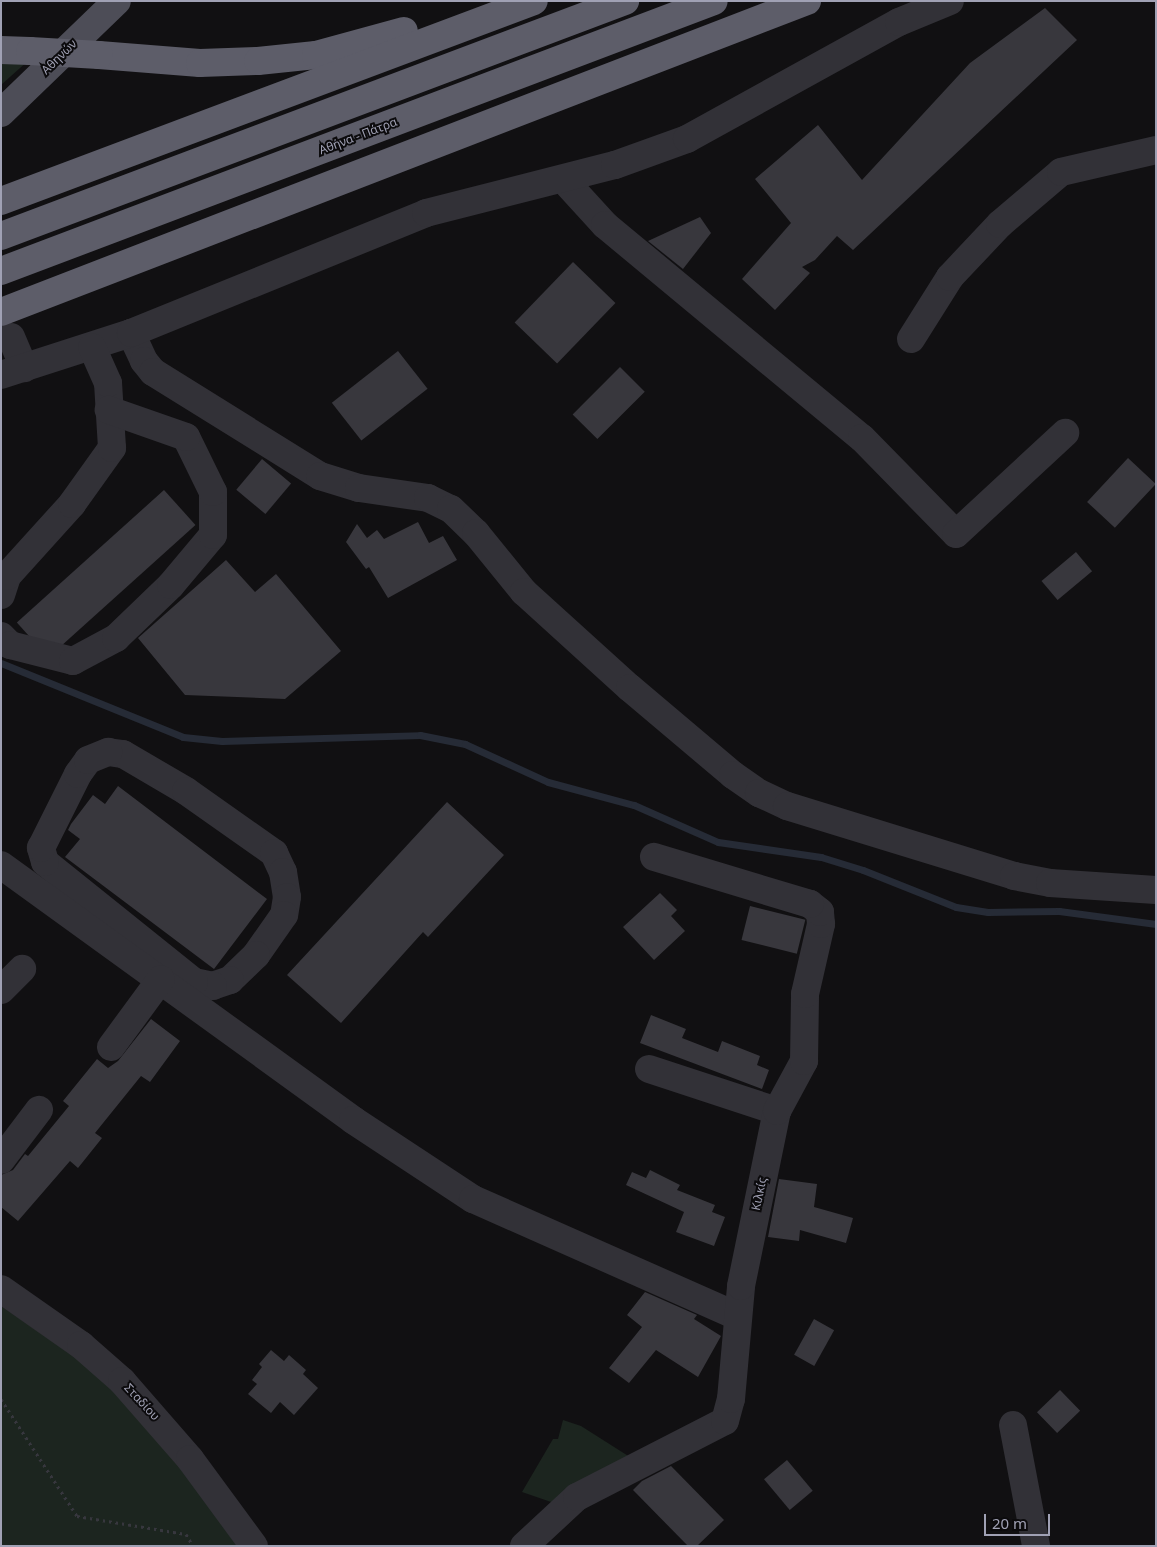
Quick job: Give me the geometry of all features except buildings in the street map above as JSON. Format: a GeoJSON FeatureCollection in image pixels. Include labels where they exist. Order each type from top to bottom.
{"type":"FeatureCollection","features":[{"type":"Feature","properties":{"kind":"highway"},"geometry":{"type":"LineString","coordinates":[[1,50],[200,63],[258,62],[316,55],[373,42],[428,24],[533,1]]}},
{"type":"Feature","properties":{"kind":"highway"},"geometry":{"type":"LineString","coordinates":[[1,201],[533,1]]}},
{"type":"Feature","properties":{"kind":"highway"},"geometry":{"type":"LineString","coordinates":[[1,236],[625,1]]}},
{"type":"Feature","properties":{"kind":"highway","name":"Αθήνα - Πάτρα"},"geometry":{"type":"LineString","coordinates":[[1,271],[714,1]]}},
{"type":"Feature","properties":{"kind":"highway"},"geometry":{"type":"LineString","coordinates":[[6,325],[807,1]]}},
{"type":"Feature","properties":{"kind":"main road","name":"Αθηνών"},"geometry":{"type":"LineString","coordinates":[[1,113],[117,1]]}},
{"type":"Feature","properties":{"kind":"street"},"geometry":{"type":"LineString","coordinates":[[6,325],[13,372],[92,347],[131,333],[426,213],[615,165],[687,139],[898,22],[950,1]]}},
{"type":"Feature","properties":{"kind":"street"},"geometry":{"type":"LineString","coordinates":[[911,339],[950,277],[1000,224],[1061,172],[1156,150]]}},
{"type":"Feature","properties":{"kind":"street"},"geometry":{"type":"LineString","coordinates":[[563,179],[605,225],[862,438],[956,534],[1065,433]]}},
{"type":"Feature","properties":{"kind":"street"},"geometry":{"type":"LineString","coordinates":[[131,333],[144,362],[153,372],[320,476],[359,488],[428,498],[451,509],[476,533],[524,592],[637,694],[733,776],[759,793],[787,806],[1014,876],[1058,884],[1156,890]]}},
{"type":"Feature","properties":{"kind":"street"},"geometry":{"type":"LineString","coordinates":[[1,595],[7,576],[72,504],[112,448],[108,383],[92,347]]}},
{"type":"Feature","properties":{"kind":"street"},"geometry":{"type":"LineString","coordinates":[[1,636],[10,645],[73,661],[116,638],[171,585],[213,535],[213,492],[186,437],[109,410]]}},
{"type":"Feature","properties":{"kind":"street"},"geometry":{"type":"LineString","coordinates":[[108,752],[124,754],[194,797],[274,852],[283,872],[287,897],[284,915],[256,955],[230,980],[213,986],[194,982],[113,919],[45,862],[41,848],[78,774],[88,760],[108,752]]}},
{"type":"Feature","properties":{"kind":"street","name":"Κιλκίς"},"geometry":{"type":"LineString","coordinates":[[524,1546],[577,1497],[725,1421],[731,1399],[738,1316],[777,1111],[804,1061],[805,994],[821,924],[820,912],[810,904],[654,857]]}},
{"type":"Feature","properties":{"kind":"street"},"geometry":{"type":"LineString","coordinates":[[1,865],[113,947],[161,979],[353,1120],[473,1199],[738,1316]]}},
{"type":"Feature","properties":{"kind":"street"},"geometry":{"type":"LineString","coordinates":[[113,919],[113,947]]}},
{"type":"Feature","properties":{"kind":"street"},"geometry":{"type":"LineString","coordinates":[[1,990],[22,969]]}},
{"type":"Feature","properties":{"kind":"street"},"geometry":{"type":"LineString","coordinates":[[111,1047],[161,979]]}},
{"type":"Feature","properties":{"kind":"street"},"geometry":{"type":"LineString","coordinates":[[649,1069],[777,1111]]}},
{"type":"Feature","properties":{"kind":"street"},"geometry":{"type":"LineString","coordinates":[[1,1160],[39,1110]]}},
{"type":"Feature","properties":{"kind":"street","name":"Σταδίου"},"geometry":{"type":"LineString","coordinates":[[1,1290],[81,1344],[122,1381],[184,1452],[254,1546]]}},
{"type":"Feature","properties":{"kind":"street"},"geometry":{"type":"LineString","coordinates":[[1013,1425],[1036,1546]]}},
{"type":"Feature","properties":{"kind":"path"},"geometry":{"type":"LineString","coordinates":[[1,1399],[77,1516],[186,1534],[194,1546]]}},
{"type":"Feature","properties":{"kind":"shaded area"},"geometry":{"type":"Polygon","coordinates":[[[1,58],[29,60],[1,85],[1,58]]]}},
{"type":"Feature","properties":{"kind":"shaded area"},"geometry":{"type":"Polygon","coordinates":[[[1,1306],[74,1356],[117,1391],[186,1473],[237,1546],[1,1546],[1,1306]]]}},
{"type":"Feature","properties":{"kind":"shaded area"},"geometry":{"type":"Polygon","coordinates":[[[563,1420],[581,1426],[633,1459],[554,1503],[522,1492],[553,1439],[558,1439],[563,1420]]]}},
{"type":"Feature","properties":{"kind":"waterway"},"geometry":{"type":"LineString","coordinates":[[1,663],[183,737],[222,741],[420,735],[465,744],[548,782],[634,805],[718,842],[821,857],[863,870],[956,907],[988,912],[1059,911],[1156,924]]}}]}
